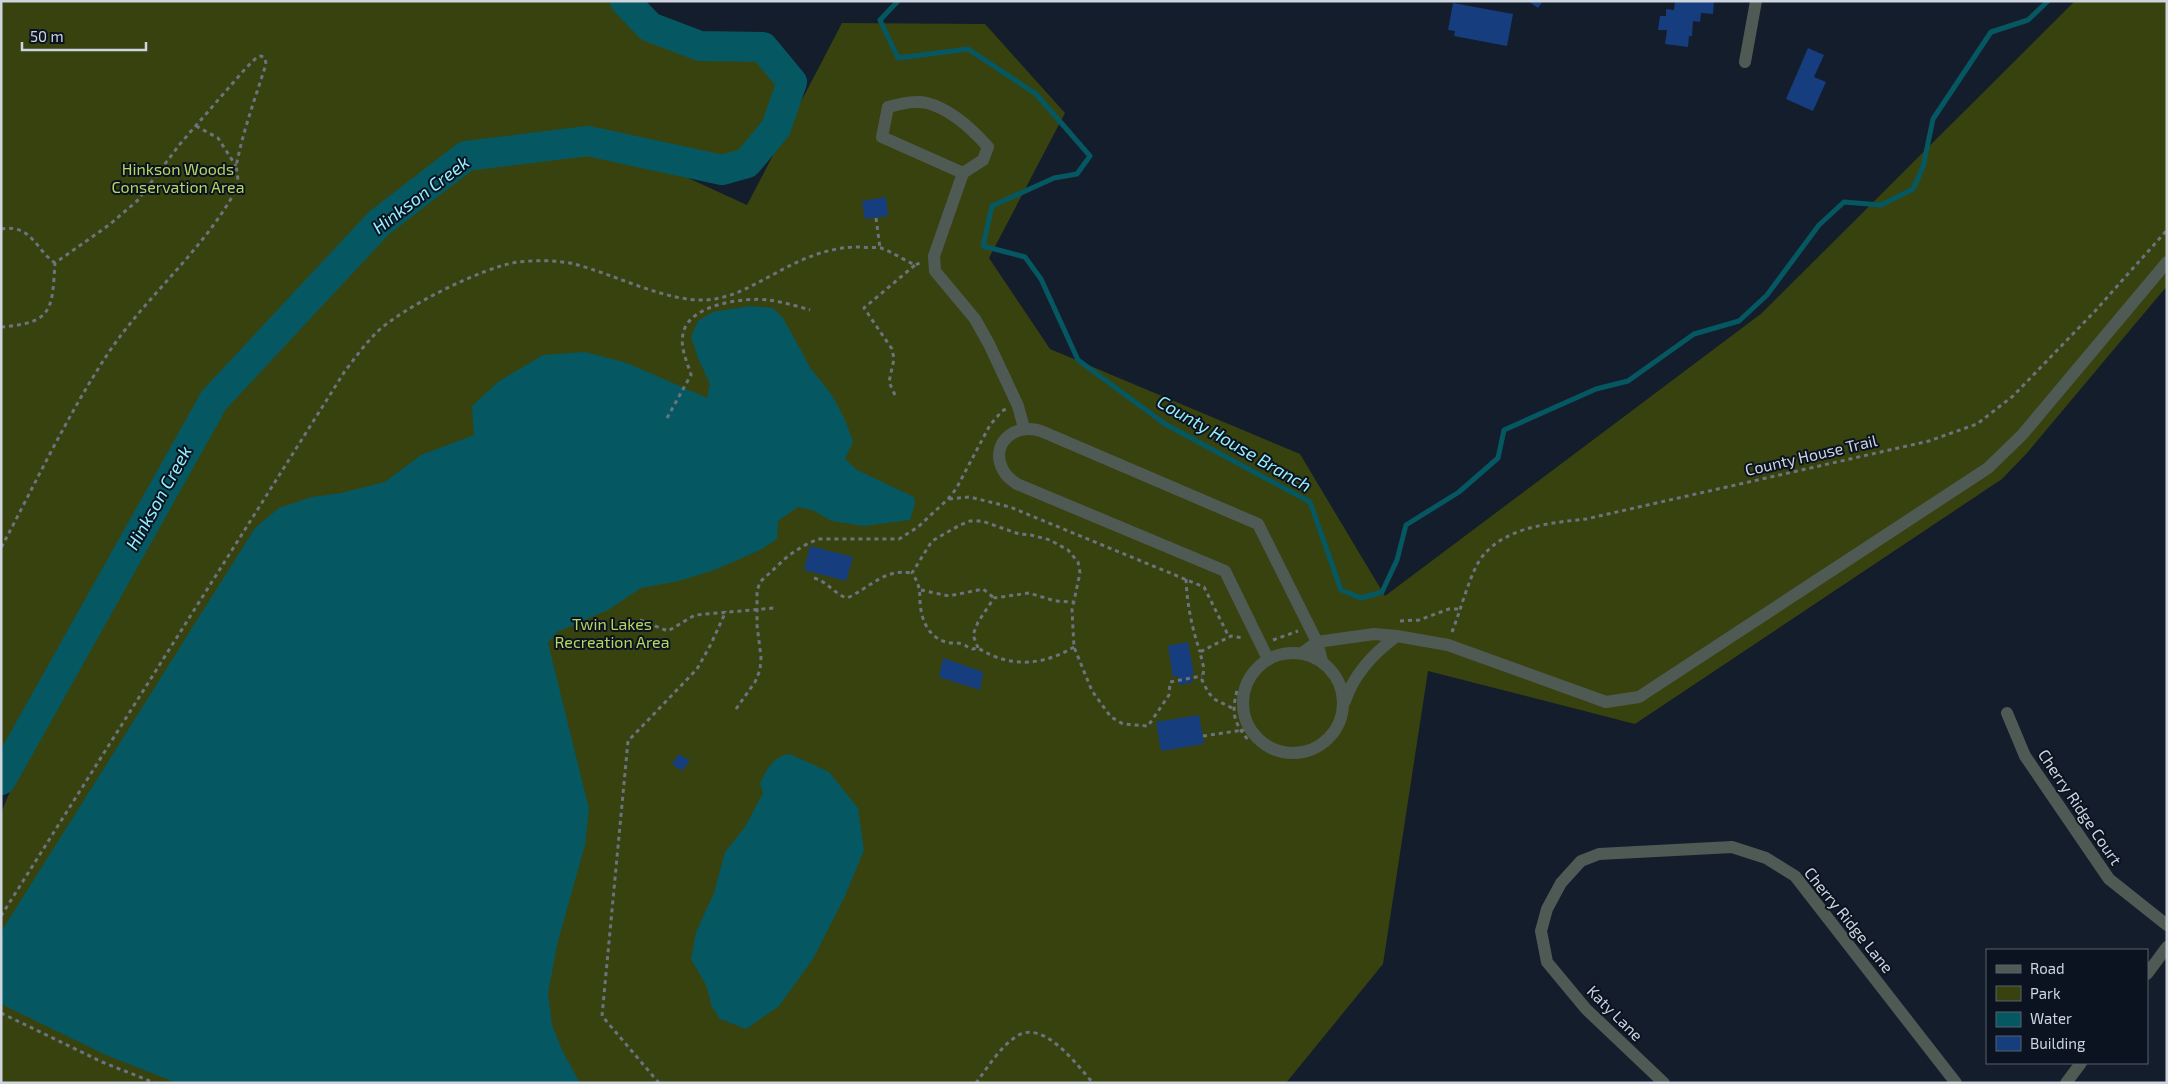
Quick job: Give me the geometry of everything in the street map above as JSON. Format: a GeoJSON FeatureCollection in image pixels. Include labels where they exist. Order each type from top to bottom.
{"type":"FeatureCollection","features":[{"type":"Feature","properties":{"kind":"street"},"geometry":{"type":"LineString","coordinates":[[1745,62],[1756,1]]}},
{"type":"Feature","properties":{"kind":"street"},"geometry":{"type":"LineString","coordinates":[[963,173],[882,137],[888,107],[908,102],[928,103],[947,112],[975,132],[988,147],[983,160],[963,173],[934,256],[935,271],[975,319],[990,344],[1018,406],[1024,428]]}},
{"type":"Feature","properties":{"kind":"street"},"geometry":{"type":"LineString","coordinates":[[1302,653],[1317,642],[1374,634],[1397,636],[1448,645],[1606,702],[1639,697],[1988,468],[2022,435],[2167,262]]}},
{"type":"Feature","properties":{"kind":"street"},"geometry":{"type":"LineString","coordinates":[[1268,659],[1225,571],[1017,484],[1006,476],[1001,468],[999,458],[1001,446],[1007,437],[1014,431],[1024,428],[1041,431],[1258,524],[1317,642],[1322,661]]}},
{"type":"Feature","properties":{"kind":"street"},"geometry":{"type":"LineString","coordinates":[[1344,706],[1342,689],[1334,673],[1322,661],[1302,653],[1284,653],[1268,659],[1255,669],[1246,682],[1243,698],[1246,733],[1274,750],[1289,753],[1305,752],[1320,746],[1332,735],[1340,721],[1350,685],[1384,646],[1397,636]]}},
{"type":"Feature","properties":{"kind":"street","name":"Cherry Ridge Court"},"geometry":{"type":"LineString","coordinates":[[2007,713],[2025,756],[2109,879],[2167,925]]}},
{"type":"Feature","properties":{"kind":"street","name":"Cherry Ridge Lane"},"geometry":{"type":"LineString","coordinates":[[1547,962],[1541,931],[1547,909],[1560,883],[1581,861],[1599,854],[1732,847],[1766,858],[1795,876],[1956,1083]]}},
{"type":"Feature","properties":{"kind":"street"},"geometry":{"type":"LineString","coordinates":[[2148,973],[2167,948]]}},
{"type":"Feature","properties":{"kind":"street","name":"Katy Lane"},"geometry":{"type":"LineString","coordinates":[[1547,962],[1586,1009],[1664,1083]]}},
{"type":"Feature","properties":{"kind":"street"},"geometry":{"type":"LineString","coordinates":[[2066,1083],[2080,1064]]}},
{"type":"Feature","properties":{"kind":"path"},"geometry":{"type":"LineString","coordinates":[[1,327],[30,323],[43,317],[49,309],[52,297],[55,263],[109,225],[137,201],[180,144],[257,57],[262,56],[265,58],[266,64],[244,130],[236,166],[238,185],[206,237],[137,315],[109,353],[52,452],[1,548]]}},
{"type":"Feature","properties":{"kind":"path"},"geometry":{"type":"LineString","coordinates":[[196,126],[218,138],[236,166]]}},
{"type":"Feature","properties":{"kind":"path"},"geometry":{"type":"LineString","coordinates":[[876,218],[880,248]]}},
{"type":"Feature","properties":{"kind":"path"},"geometry":{"type":"LineString","coordinates":[[1,229],[11,227],[22,230],[55,263]]}},
{"type":"Feature","properties":{"kind":"path","name":"County House Trail"},"geometry":{"type":"LineString","coordinates":[[1448,645],[1478,563],[1491,549],[1506,538],[1541,524],[1586,519],[1929,441],[1977,424],[2013,396],[2096,310],[2167,230]]}},
{"type":"Feature","properties":{"kind":"path"},"geometry":{"type":"LineString","coordinates":[[1,916],[345,371],[377,332],[402,313],[482,273],[516,262],[547,260],[574,264],[661,292],[705,300],[743,291],[777,272],[817,254],[847,247],[880,248],[915,265]]}},
{"type":"Feature","properties":{"kind":"path"},"geometry":{"type":"LineString","coordinates":[[895,395],[889,382],[894,359],[892,349],[863,308],[915,265],[934,256]]}},
{"type":"Feature","properties":{"kind":"path"},"geometry":{"type":"LineString","coordinates":[[667,418],[691,375],[682,340],[685,326],[697,313],[730,302],[750,300],[768,300],[810,310]]}},
{"type":"Feature","properties":{"kind":"path"},"geometry":{"type":"LineString","coordinates":[[736,709],[755,682],[760,670],[757,591],[760,582],[803,546],[818,538],[899,539],[918,527],[956,489],[990,425],[1002,410],[1018,406]]}},
{"type":"Feature","properties":{"kind":"path"},"geometry":{"type":"LineString","coordinates":[[948,499],[970,497],[1010,506],[1204,587],[1230,636],[1200,652]]}},
{"type":"Feature","properties":{"kind":"path"},"geometry":{"type":"LineString","coordinates":[[912,573],[932,541],[960,525],[970,522],[982,522],[1019,534],[1050,540],[1068,550],[1078,562],[1080,573],[1074,602],[1072,633],[1074,647],[1097,698],[1111,717],[1123,724],[1148,726],[1162,709],[1169,695],[1170,682],[1202,676]]}},
{"type":"Feature","properties":{"kind":"path"},"geometry":{"type":"LineString","coordinates":[[814,578],[821,580],[831,587],[836,594],[847,598],[886,574],[901,571],[912,573]]}},
{"type":"Feature","properties":{"kind":"path"},"geometry":{"type":"LineString","coordinates":[[912,573],[921,590],[921,615],[932,634],[948,643],[964,644],[972,650],[978,648]]}},
{"type":"Feature","properties":{"kind":"path"},"geometry":{"type":"LineString","coordinates":[[1186,579],[1186,599],[1192,628],[1204,668],[1202,680],[1214,699],[1232,708],[1246,733],[1203,736]]}},
{"type":"Feature","properties":{"kind":"path"},"geometry":{"type":"LineString","coordinates":[[921,590],[949,596],[983,589],[994,598],[1029,593],[1055,601],[1074,602]]}},
{"type":"Feature","properties":{"kind":"path"},"geometry":{"type":"LineString","coordinates":[[994,598],[972,635],[978,648],[994,657],[1019,664],[1048,659],[1074,647]]}},
{"type":"Feature","properties":{"kind":"path"},"geometry":{"type":"LineString","coordinates":[[640,620],[668,631],[695,615],[774,608]]}},
{"type":"Feature","properties":{"kind":"path"},"geometry":{"type":"LineString","coordinates":[[659,1083],[602,1016],[628,741],[697,669],[726,611]]}},
{"type":"Feature","properties":{"kind":"path"},"geometry":{"type":"LineString","coordinates":[[1232,708],[1237,691]]}},
{"type":"Feature","properties":{"kind":"path"},"geometry":{"type":"LineString","coordinates":[[1,1013],[102,1062],[155,1083]]}},
{"type":"Feature","properties":{"kind":"path"},"geometry":{"type":"LineString","coordinates":[[976,1083],[1002,1048],[1018,1035],[1036,1033],[1052,1040],[1093,1083]]}},
{"type":"Feature","properties":{"kind":"green space","name":"Twin Lakes Recreation Area"},"geometry":{"type":"Polygon","coordinates":[[[1,1],[625,1],[650,27],[700,46],[763,47],[792,82],[776,128],[747,163],[722,170],[588,141],[546,146],[640,156],[747,205],[842,23],[985,24],[1065,113],[989,258],[1050,349],[1300,454],[1385,596],[1762,313],[2075,1],[2167,1],[2167,286],[2027,453],[2002,479],[1635,724],[1428,671],[1383,964],[1286,1083],[1,1083],[1,813],[39,722],[68,672],[56,681],[1,780],[1,1]],[[509,151],[466,156],[444,174],[509,151]],[[255,356],[214,400],[109,587],[108,599],[159,510],[255,356]]]}},
{"type":"Feature","properties":{"kind":"water"},"geometry":{"type":"Polygon","coordinates":[[[750,306],[773,308],[783,318],[811,369],[832,395],[845,420],[853,442],[845,459],[857,470],[914,497],[915,504],[910,520],[864,526],[832,521],[812,510],[798,507],[778,521],[777,539],[760,550],[717,569],[679,581],[641,588],[608,610],[557,632],[548,643],[589,809],[585,845],[558,941],[548,993],[552,1025],[563,1052],[580,1083],[177,1083],[106,1055],[1,1004],[1,932],[255,528],[279,508],[312,497],[341,493],[385,482],[421,455],[474,435],[472,406],[498,382],[543,355],[585,352],[627,363],[707,398],[710,384],[691,337],[698,321],[713,312],[750,306]]]}},
{"type":"Feature","properties":{"kind":"water"},"geometry":{"type":"Polygon","coordinates":[[[790,754],[829,772],[858,808],[864,850],[845,896],[813,959],[779,1006],[746,1029],[720,1019],[712,1007],[706,985],[691,959],[696,932],[714,893],[725,852],[745,827],[763,793],[760,784],[771,764],[784,755],[790,754]]]}},
{"type":"Feature","properties":{"kind":"building"},"geometry":{"type":"Polygon","coordinates":[[[1528,1],[1543,1],[1538,8],[1528,1]]]}},
{"type":"Feature","properties":{"kind":"building"},"geometry":{"type":"Polygon","coordinates":[[[1675,1],[1714,1],[1713,14],[1701,13],[1700,22],[1693,21],[1692,36],[1689,36],[1688,47],[1665,44],[1667,30],[1658,30],[1660,16],[1666,16],[1666,9],[1674,10],[1675,1]]]}},
{"type":"Feature","properties":{"kind":"building"},"geometry":{"type":"Polygon","coordinates":[[[1453,3],[1513,14],[1507,46],[1454,36],[1455,31],[1448,30],[1453,3]]]}},
{"type":"Feature","properties":{"kind":"building"},"geometry":{"type":"Polygon","coordinates":[[[1808,48],[1824,55],[1814,77],[1826,82],[1813,111],[1786,99],[1808,48]]]}},
{"type":"Feature","properties":{"kind":"building"},"geometry":{"type":"Polygon","coordinates":[[[886,197],[888,216],[865,219],[862,201],[886,197]]]}},
{"type":"Feature","properties":{"kind":"building"},"geometry":{"type":"Polygon","coordinates":[[[810,546],[853,557],[846,581],[804,570],[810,546]]]}},
{"type":"Feature","properties":{"kind":"building"},"geometry":{"type":"Polygon","coordinates":[[[1188,642],[1194,674],[1191,675],[1193,682],[1179,685],[1178,676],[1173,677],[1168,646],[1188,642]]]}},
{"type":"Feature","properties":{"kind":"building"},"geometry":{"type":"Polygon","coordinates":[[[943,658],[983,672],[980,690],[939,677],[943,658]]]}},
{"type":"Feature","properties":{"kind":"building"},"geometry":{"type":"Polygon","coordinates":[[[1199,715],[1204,744],[1161,751],[1156,722],[1199,715]]]}},
{"type":"Feature","properties":{"kind":"building"},"geometry":{"type":"Polygon","coordinates":[[[679,754],[690,761],[682,771],[672,764],[679,754]]]}},
{"type":"Feature","properties":{"kind":"waterway","name":"Hinkson Creek"},"geometry":{"type":"LineString","coordinates":[[1,780],[214,400],[379,223],[466,156],[588,141],[722,170],[747,163],[776,128],[792,82],[763,47],[700,46],[650,27],[625,1]]}},
{"type":"Feature","properties":{"kind":"waterway","name":"County House Branch"},"geometry":{"type":"LineString","coordinates":[[898,1],[880,20],[898,58],[968,49],[1036,94],[1090,156],[1077,174],[1054,178],[992,206],[983,246],[1025,257],[1041,279],[1078,360],[1165,424],[1310,502],[1341,590],[1361,598],[1382,592],[1397,560],[1406,525],[1459,492],[1498,458],[1504,430],[1596,389],[1628,381],[1694,334],[1739,321],[1767,295],[1819,225],[1844,202],[1881,205],[1913,189],[1923,167],[1933,119],[1991,32],[2028,20],[2048,1]]}},
{"type":"Feature","properties":{"kind":"park label","name":"Hinkson Woods Conservation Area"},"geometry":{"type":"Point","coordinates":[178,178]}}]}
